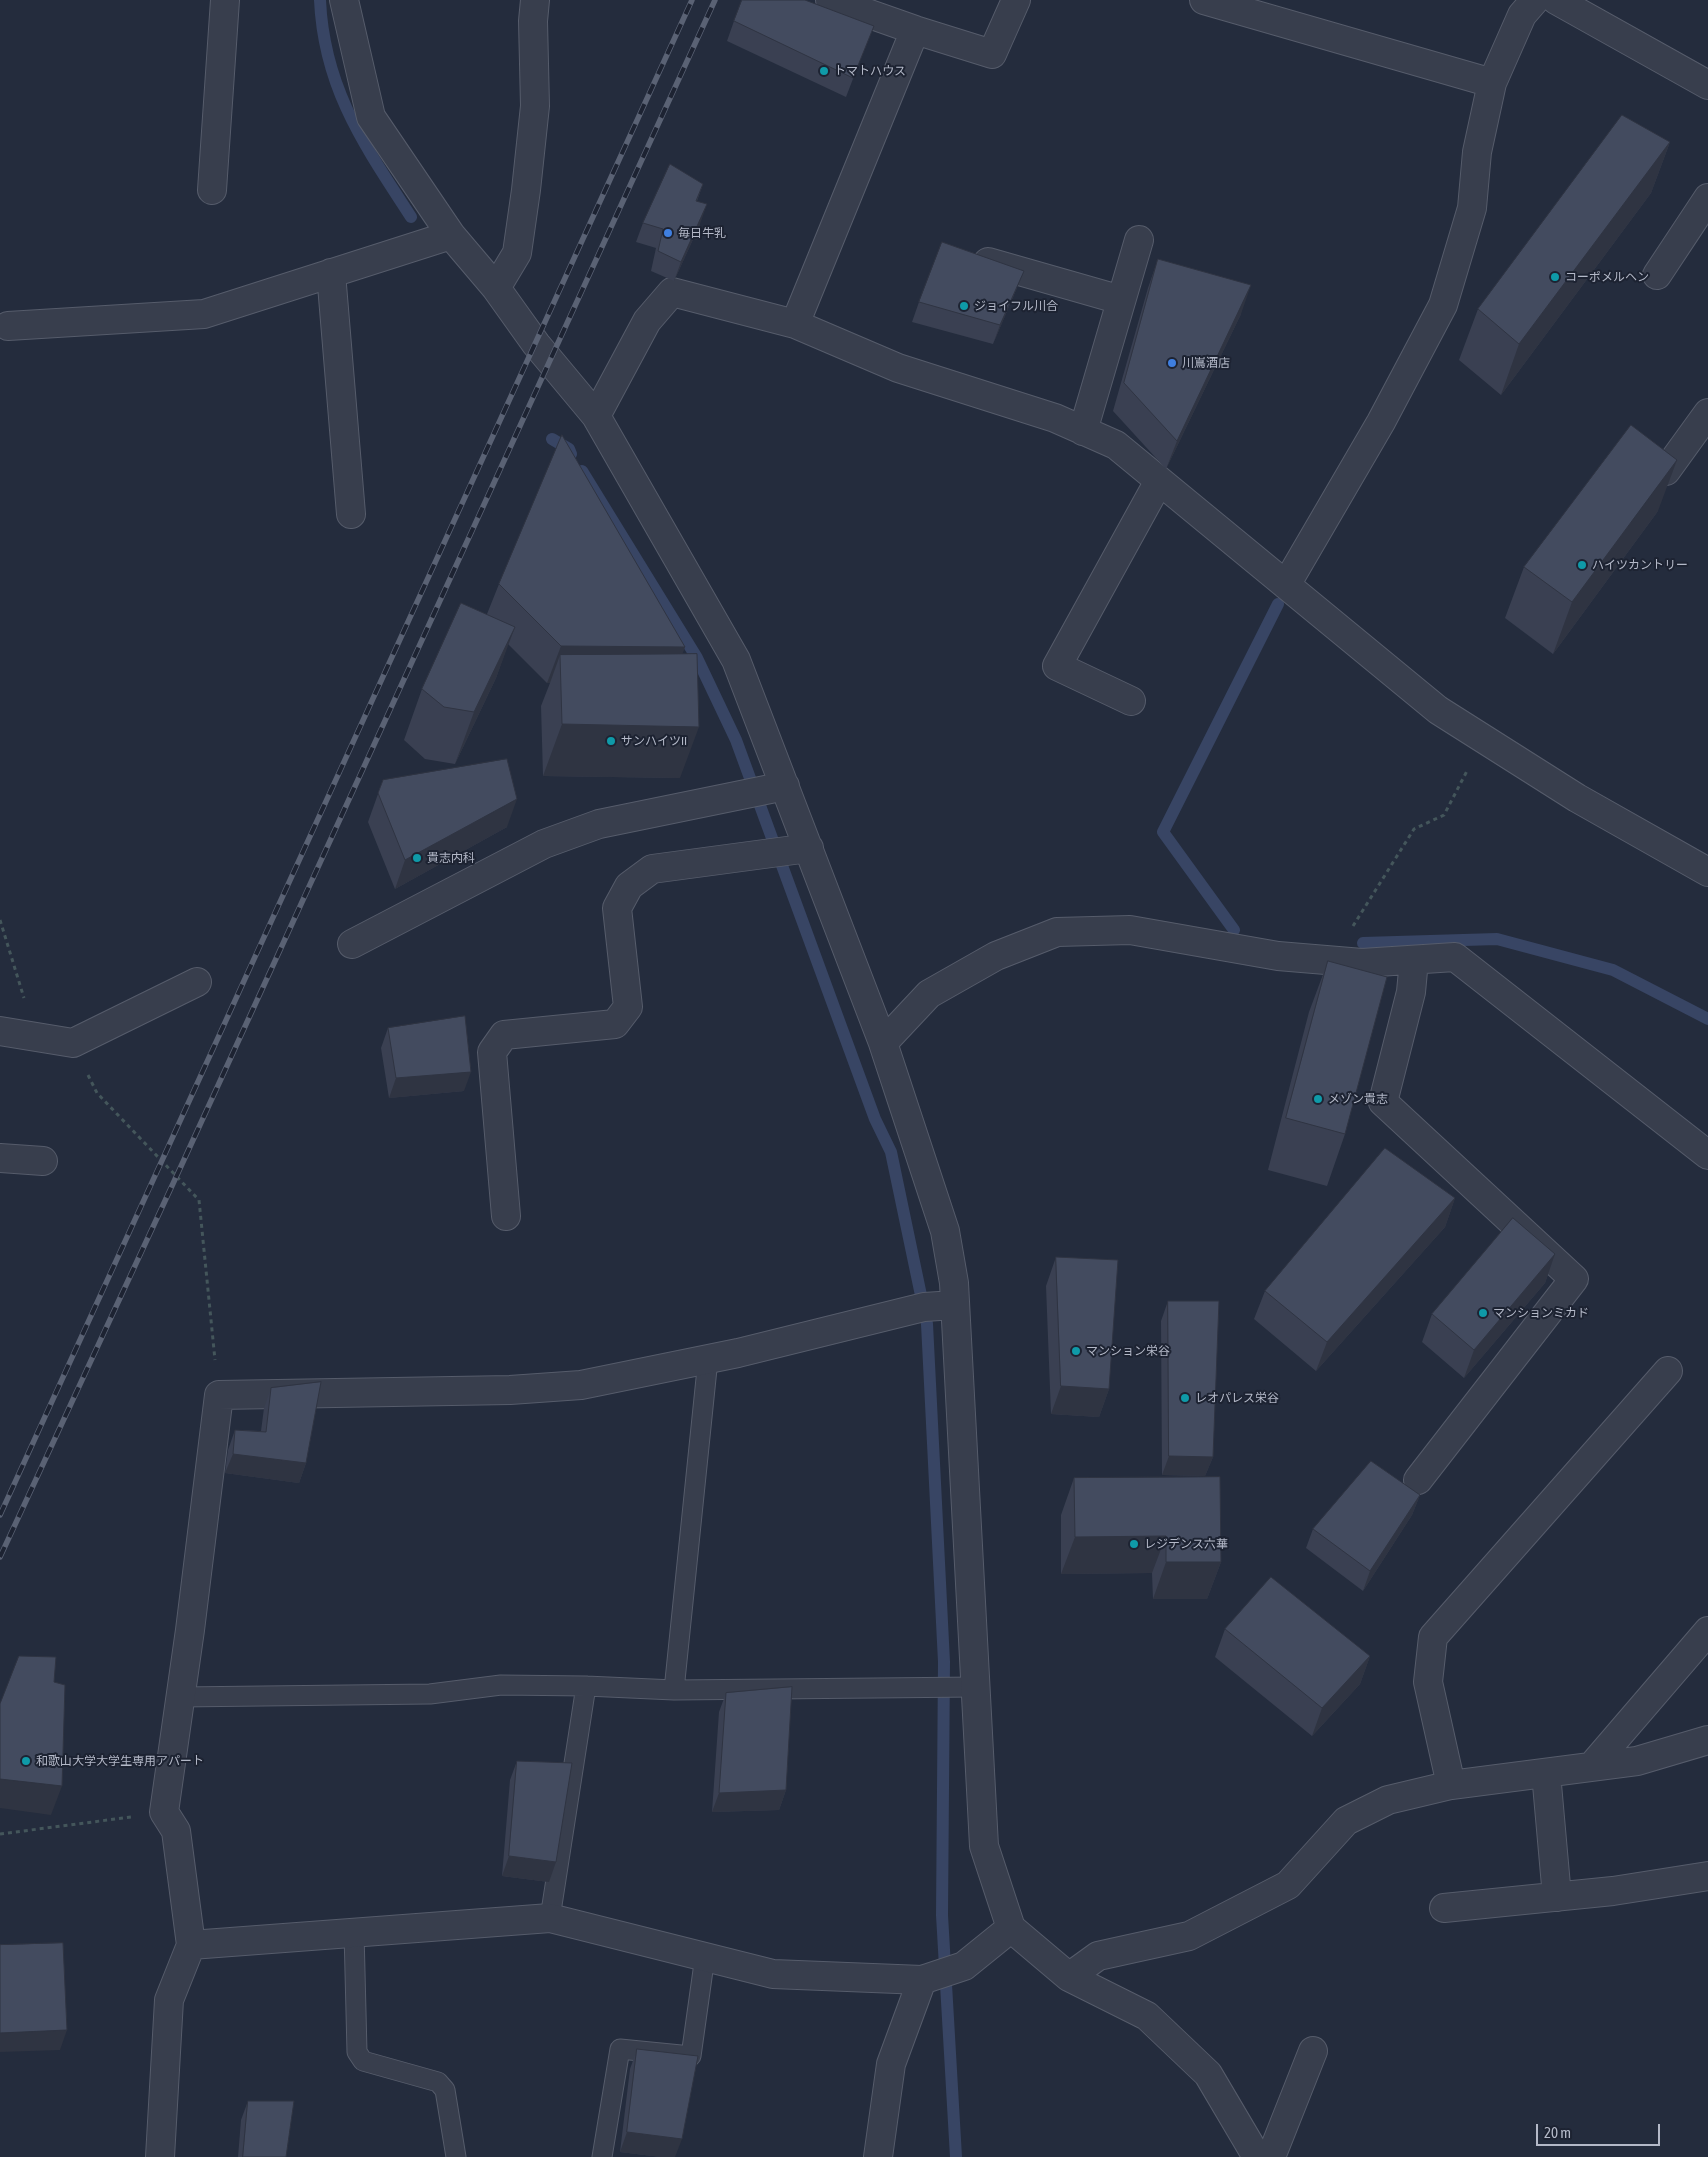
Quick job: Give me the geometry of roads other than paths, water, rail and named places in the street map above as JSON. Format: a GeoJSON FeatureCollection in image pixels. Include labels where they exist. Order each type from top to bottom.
{"type":"FeatureCollection","features":[{"type":"Feature","properties":{"kind":"street"},"geometry":{"type":"LineString","coordinates":[[212,190],[225,0]]}},
{"type":"Feature","properties":{"kind":"street"},"geometry":{"type":"LineString","coordinates":[[344,0],[371,117],[451,235],[496,288],[536,344],[596,416],[736,660],[775,788],[798,850],[883,1043],[945,1231],[954,1283],[984,1846],[1011,1928],[1069,1977],[1147,2016],[1208,2074],[1257,2157]]}},
{"type":"Feature","properties":{"kind":"street"},"geometry":{"type":"LineString","coordinates":[[496,288],[517,253],[526,190],[535,106],[533,21],[535,0]]}},
{"type":"Feature","properties":{"kind":"street"},"geometry":{"type":"LineString","coordinates":[[835,1],[915,30],[992,54],[1016,0]]}},
{"type":"Feature","properties":{"kind":"street"},"geometry":{"type":"LineString","coordinates":[[1204,0],[1492,83]]}},
{"type":"Feature","properties":{"kind":"street"},"geometry":{"type":"LineString","coordinates":[[1286,585],[1381,422],[1443,305],[1472,208],[1477,152],[1492,83],[1522,15],[1535,0]]}},
{"type":"Feature","properties":{"kind":"street"},"geometry":{"type":"LineString","coordinates":[[1556,0],[1708,85]]}},
{"type":"Feature","properties":{"kind":"street"},"geometry":{"type":"LineString","coordinates":[[795,324],[915,30]]}},
{"type":"Feature","properties":{"kind":"street"},"geometry":{"type":"LineString","coordinates":[[1658,275],[1708,198]]}},
{"type":"Feature","properties":{"kind":"street"},"geometry":{"type":"LineString","coordinates":[[8,326],[204,314],[451,235]]}},
{"type":"Feature","properties":{"kind":"street"},"geometry":{"type":"LineString","coordinates":[[1083,431],[1139,240]]}},
{"type":"Feature","properties":{"kind":"street"},"geometry":{"type":"LineString","coordinates":[[981,260],[1121,300]]}},
{"type":"Feature","properties":{"kind":"street"},"geometry":{"type":"LineString","coordinates":[[331,273],[351,514]]}},
{"type":"Feature","properties":{"kind":"street"},"geometry":{"type":"LineString","coordinates":[[596,416],[647,321],[672,292],[795,324],[898,368],[1055,418],[1116,445],[1438,710],[1576,798],[1708,872]]}},
{"type":"Feature","properties":{"kind":"street"},"geometry":{"type":"LineString","coordinates":[[1666,471],[1708,413]]}},
{"type":"Feature","properties":{"kind":"street"},"geometry":{"type":"LineString","coordinates":[[1131,701],[1057,666],[1160,481]]}},
{"type":"Feature","properties":{"kind":"street"},"geometry":{"type":"LineString","coordinates":[[352,944],[544,844],[599,824],[775,788]]}},
{"type":"Feature","properties":{"kind":"street"},"geometry":{"type":"LineString","coordinates":[[506,1216],[492,1052],[504,1035],[615,1024],[628,1007],[617,908],[629,886],[652,869],[798,850]]}},
{"type":"Feature","properties":{"kind":"street"},"geometry":{"type":"LineString","coordinates":[[883,1043],[928,994],[996,956],[1057,932],[1130,930],[1278,956],[1362,963],[1455,957],[1708,1155]]}},
{"type":"Feature","properties":{"kind":"street"},"geometry":{"type":"LineString","coordinates":[[1414,960],[1411,992],[1383,1102],[1574,1279],[1418,1480]]}},
{"type":"Feature","properties":{"kind":"street"},"geometry":{"type":"LineString","coordinates":[[0,1031],[73,1043],[197,982]]}},
{"type":"Feature","properties":{"kind":"street"},"geometry":{"type":"LineString","coordinates":[[0,1158],[43,1161]]}},
{"type":"Feature","properties":{"kind":"street"},"geometry":{"type":"LineString","coordinates":[[160,2157],[169,2000],[191,1945],[176,1831],[164,1812],[219,1395],[510,1390],[582,1385],[708,1359],[916,1309],[955,1305]]}},
{"type":"Feature","properties":{"kind":"street"},"geometry":{"type":"LineString","coordinates":[[1451,1785],[1428,1682],[1433,1637],[1668,1371]]}},
{"type":"Feature","properties":{"kind":"street"},"geometry":{"type":"LineString","coordinates":[[1592,1766],[1708,1631]]}},
{"type":"Feature","properties":{"kind":"street"},"geometry":{"type":"LineString","coordinates":[[1069,1977],[1098,1956],[1189,1936],[1288,1884],[1346,1821],[1388,1800],[1451,1785],[1592,1766],[1637,1762],[1708,1740]]}},
{"type":"Feature","properties":{"kind":"street"},"geometry":{"type":"LineString","coordinates":[[1546,1772],[1557,1897]]}},
{"type":"Feature","properties":{"kind":"street"},"geometry":{"type":"LineString","coordinates":[[1444,1908],[1613,1892],[1708,1876]]}},
{"type":"Feature","properties":{"kind":"street"},"geometry":{"type":"LineString","coordinates":[[191,1945],[550,1918],[773,1974],[934,1976],[964,1966],[1011,1928]]}},
{"type":"Feature","properties":{"kind":"street"},"geometry":{"type":"LineString","coordinates":[[878,2157],[891,2064],[934,1976]]}},
{"type":"Feature","properties":{"kind":"street"},"geometry":{"type":"LineString","coordinates":[[1270,2157],[1313,2051]]}},
{"type":"Feature","properties":{"kind":"lane"},"geometry":{"type":"LineString","coordinates":[[674,1690],[708,1359]]}},
{"type":"Feature","properties":{"kind":"lane"},"geometry":{"type":"LineString","coordinates":[[180,1697],[430,1694],[500,1685],[674,1690],[976,1687]]}},
{"type":"Feature","properties":{"kind":"lane"},"geometry":{"type":"LineString","coordinates":[[550,1918],[586,1686]]}},
{"type":"Feature","properties":{"kind":"lane"},"geometry":{"type":"LineString","coordinates":[[354,1932],[357,2052],[363,2060],[438,2082],[445,2090],[456,2157]]}},
{"type":"Feature","properties":{"kind":"lane"},"geometry":{"type":"LineString","coordinates":[[602,2157],[620,2049],[691,2056],[705,1956]]}},
{"type":"Feature","properties":{"kind":"waterway"},"geometry":{"type":"LineString","coordinates":[[320,0],[323,32],[329,61],[338,89],[363,141],[411,217]]}},
{"type":"Feature","properties":{"kind":"waterway"},"geometry":{"type":"LineString","coordinates":[[552,439],[569,449],[571,454]]}},
{"type":"Feature","properties":{"kind":"waterway"},"geometry":{"type":"LineString","coordinates":[[582,471],[697,658],[736,740],[875,1119],[891,1152],[927,1324],[944,1662],[942,1915],[956,2157]]}},
{"type":"Feature","properties":{"kind":"waterway"},"geometry":{"type":"LineString","coordinates":[[1234,930],[1163,832],[1278,604]]}},
{"type":"Feature","properties":{"kind":"waterway"},"geometry":{"type":"LineString","coordinates":[[1363,943],[1497,939],[1613,970],[1708,1019]]}},
{"type":"Feature","properties":{"kind":"railway"},"geometry":{"type":"LineString","coordinates":[[0,1515],[692,0]]}},
{"type":"Feature","properties":{"kind":"railway"},"geometry":{"type":"LineString","coordinates":[[0,1557],[715,0]]}},
{"type":"Feature","properties":{"kind":"place","name":"トマトハウス"},"geometry":{"type":"Point","coordinates":[824,71]}},
{"type":"Feature","properties":{"kind":"place","name":"毎日牛乳"},"geometry":{"type":"Point","coordinates":[668,233]}},
{"type":"Feature","properties":{"kind":"place","name":"コーポメルヘン"},"geometry":{"type":"Point","coordinates":[1555,277]}},
{"type":"Feature","properties":{"kind":"place","name":"ジョイフル川合"},"geometry":{"type":"Point","coordinates":[964,306]}},
{"type":"Feature","properties":{"kind":"place","name":"川嶌酒店"},"geometry":{"type":"Point","coordinates":[1172,363]}},
{"type":"Feature","properties":{"kind":"place","name":"ハイツカントリー"},"geometry":{"type":"Point","coordinates":[1582,565]}},
{"type":"Feature","properties":{"kind":"place","name":"サンハイツII"},"geometry":{"type":"Point","coordinates":[611,741]}},
{"type":"Feature","properties":{"kind":"place","name":"貴志内科"},"geometry":{"type":"Point","coordinates":[417,858]}},
{"type":"Feature","properties":{"kind":"place","name":"メゾン貴志"},"geometry":{"type":"Point","coordinates":[1318,1099]}},
{"type":"Feature","properties":{"kind":"place","name":"マンションミカド"},"geometry":{"type":"Point","coordinates":[1483,1313]}},
{"type":"Feature","properties":{"kind":"place","name":"マンション栄谷"},"geometry":{"type":"Point","coordinates":[1076,1351]}},
{"type":"Feature","properties":{"kind":"place","name":"レオパレス栄谷"},"geometry":{"type":"Point","coordinates":[1185,1398]}},
{"type":"Feature","properties":{"kind":"place","name":"レジデンス六華"},"geometry":{"type":"Point","coordinates":[1134,1544]}},
{"type":"Feature","properties":{"kind":"place","name":"和歌山大学大学生専用アパート"},"geometry":{"type":"Point","coordinates":[26,1761]}}]}
